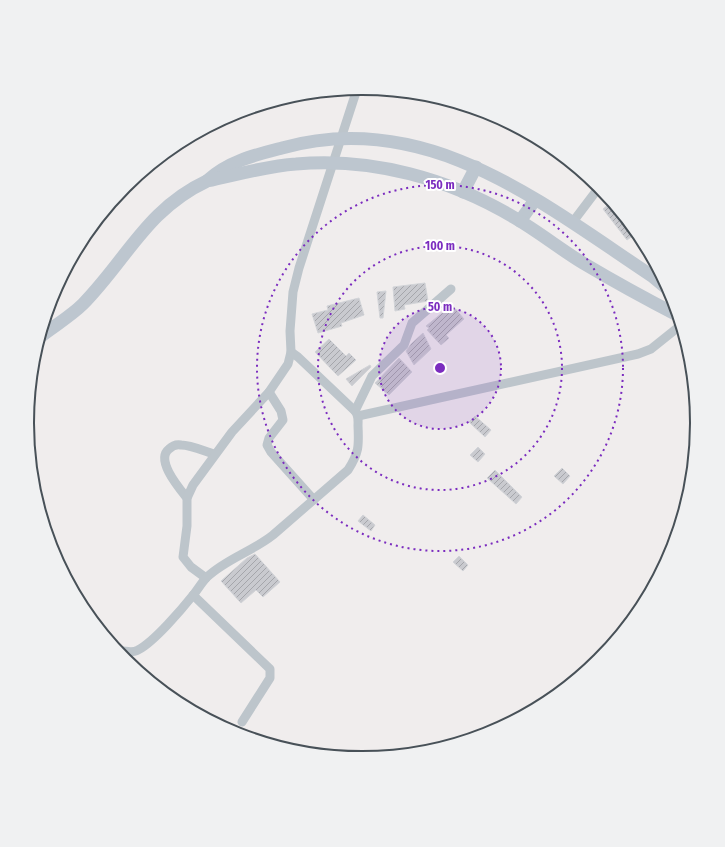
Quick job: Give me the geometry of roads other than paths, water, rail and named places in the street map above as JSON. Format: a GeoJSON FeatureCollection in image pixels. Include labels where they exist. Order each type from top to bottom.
{"type":"FeatureCollection","features":[{"type":"Feature","properties":{"kind":"street"},"geometry":{"type":"LineString","coordinates":[[206,578],[191,567],[183,557],[187,526],[187,498],[193,485],[214,454],[269,392],[288,364],[291,352],[290,331],[293,292],[299,268],[343,137],[355,95]]}},
{"type":"Feature","properties":{"kind":"street"},"geometry":{"type":"LineString","coordinates":[[47,332],[83,304],[153,218],[181,196],[207,181],[228,164],[295,144],[343,137],[427,148],[476,167],[493,175],[572,223],[659,281]]}},
{"type":"Feature","properties":{"kind":"street"},"geometry":{"type":"LineString","coordinates":[[207,181],[282,166],[334,164],[401,172],[424,177],[463,192],[520,221],[583,263],[672,312]]}},
{"type":"Feature","properties":{"kind":"street"},"geometry":{"type":"LineString","coordinates":[[463,192],[476,167]]}},
{"type":"Feature","properties":{"kind":"street"},"geometry":{"type":"LineString","coordinates":[[572,223],[596,192]]}},
{"type":"Feature","properties":{"kind":"street"},"geometry":{"type":"LineString","coordinates":[[520,221],[535,200]]}},
{"type":"Feature","properties":{"kind":"street"},"geometry":{"type":"LineString","coordinates":[[126,651],[135,652],[141,648],[153,638],[193,595],[206,578],[223,564],[263,543],[348,470],[355,460],[359,449],[357,413],[372,376],[404,345],[409,328],[415,320],[451,289]]}},
{"type":"Feature","properties":{"kind":"street"},"geometry":{"type":"LineString","coordinates":[[357,413],[626,358],[652,349],[677,328]]}},
{"type":"Feature","properties":{"kind":"street"},"geometry":{"type":"LineString","coordinates":[[291,352],[357,413]]}},
{"type":"Feature","properties":{"kind":"street"},"geometry":{"type":"LineString","coordinates":[[269,392],[281,411],[283,420],[269,438],[267,445],[271,452],[314,500]]}},
{"type":"Feature","properties":{"kind":"street"},"geometry":{"type":"LineString","coordinates":[[187,498],[171,475],[166,464],[164,455],[167,450],[176,444],[214,454]]}},
{"type":"Feature","properties":{"kind":"street"},"geometry":{"type":"LineString","coordinates":[[193,595],[270,669],[270,678],[242,722]]}}]}
